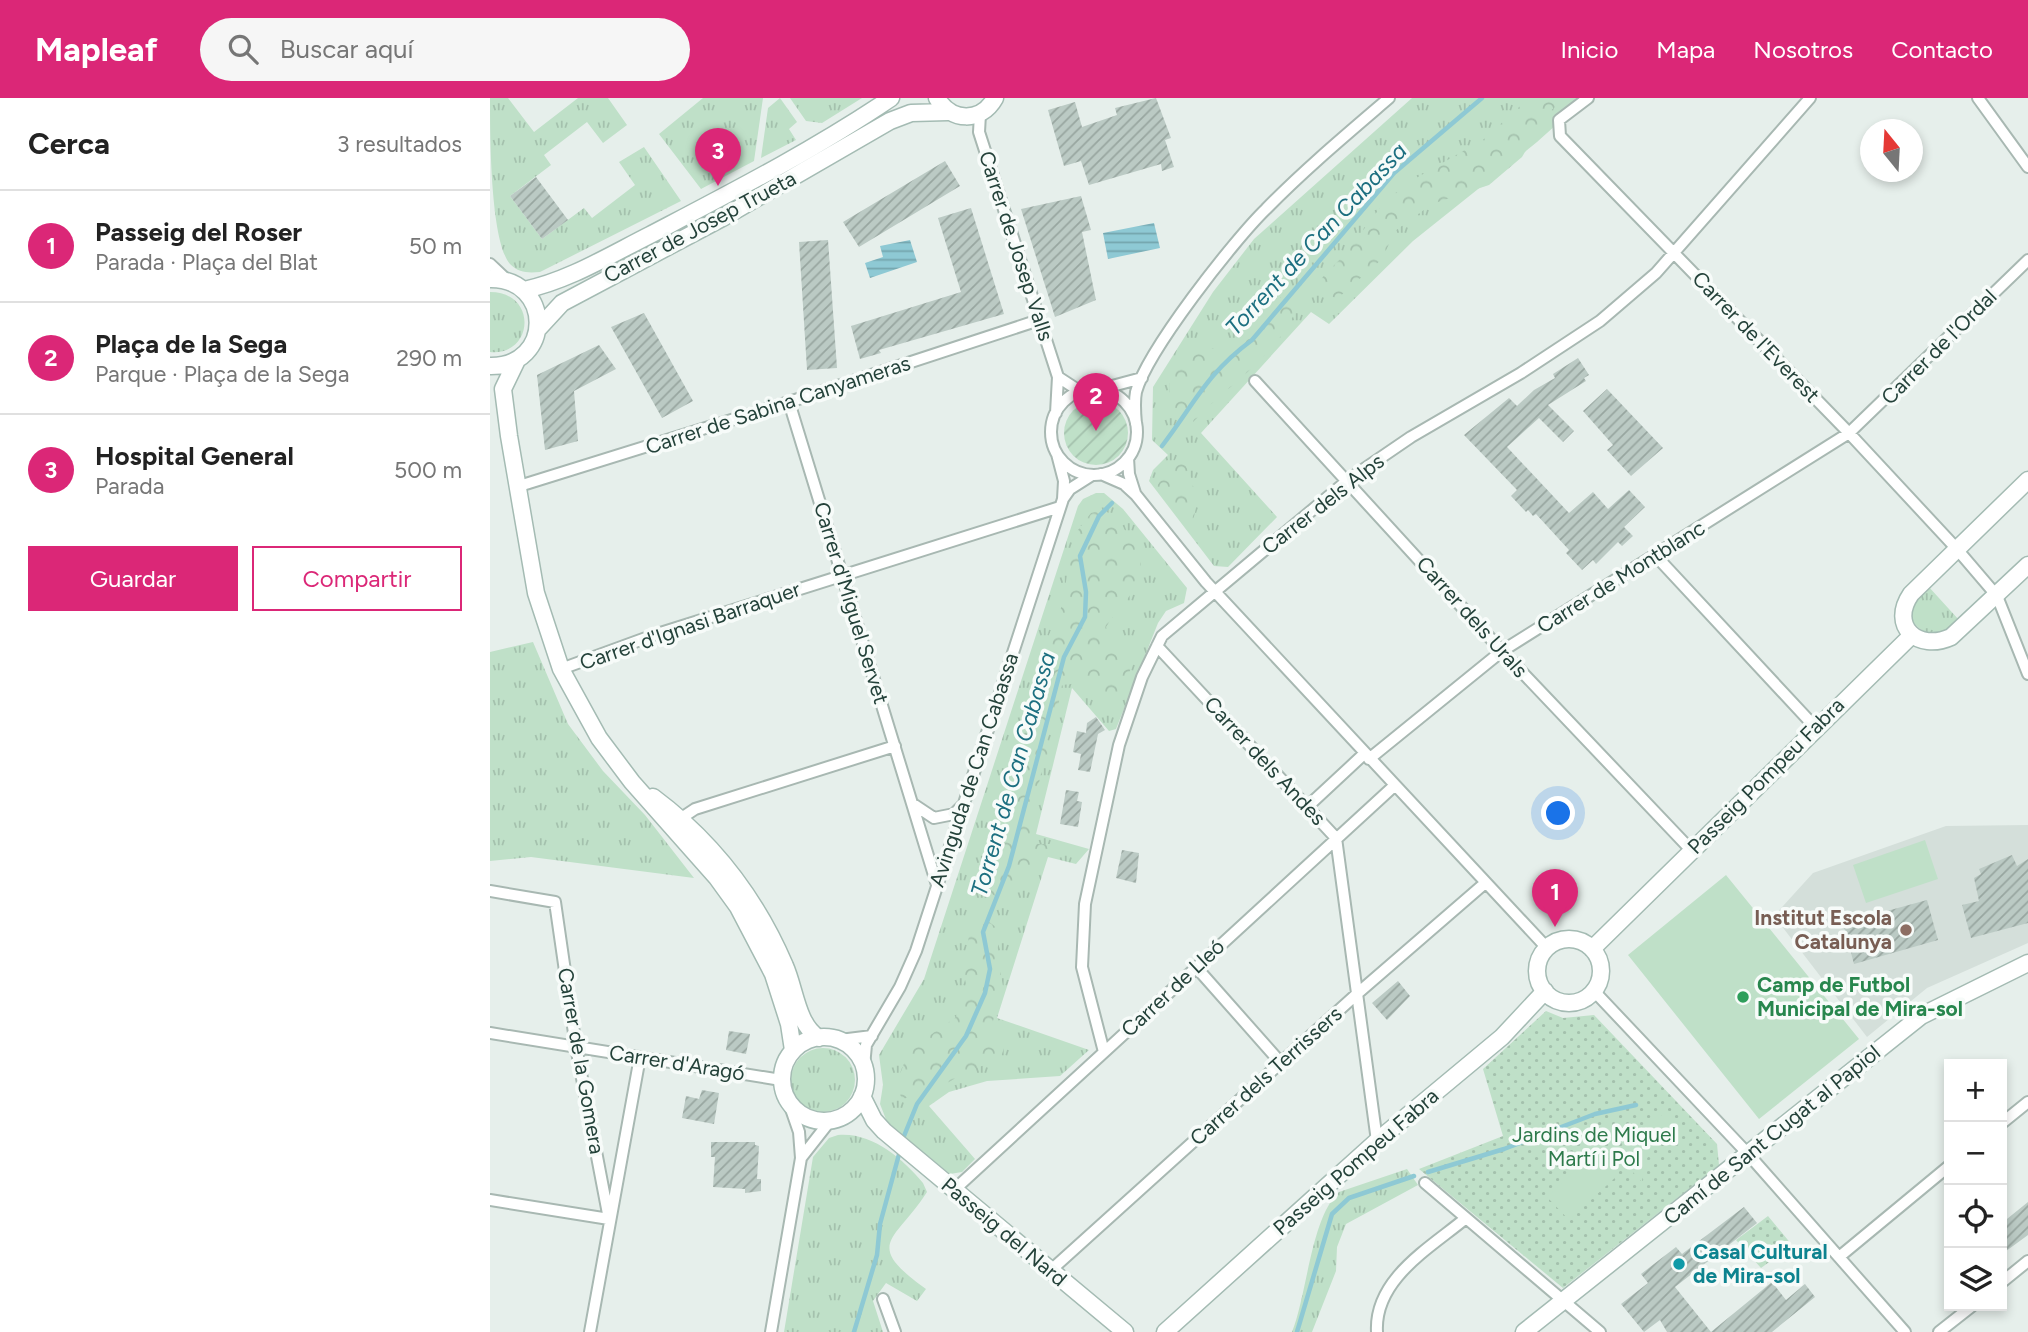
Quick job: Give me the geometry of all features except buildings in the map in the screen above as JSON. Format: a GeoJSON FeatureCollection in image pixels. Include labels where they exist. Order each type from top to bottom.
{"type":"FeatureCollection","features":[{"type":"Feature","properties":{"kind":"street","name":"Carrer de Josep Trueta"},"geometry":{"type":"LineString","coordinates":[[524,290],[559,280],[700,209],[821,142],[891,98]]}},
{"type":"Feature","properties":{"kind":"street"},"geometry":{"type":"LineString","coordinates":[[937,98],[948,112]]}},
{"type":"Feature","properties":{"kind":"street"},"geometry":{"type":"LineString","coordinates":[[980,114],[995,98]]}},
{"type":"Feature","properties":{"kind":"street"},"geometry":{"type":"LineString","coordinates":[[1062,503],[1070,489],[1096,475],[1117,469],[1128,458],[1137,439],[1136,392],[1142,378],[1169,332],[1264,210],[1389,98]]}},
{"type":"Feature","properties":{"kind":"street","name":"Carrer de l'Everest"},"geometry":{"type":"LineString","coordinates":[[1588,98],[1559,120],[1557,126],[1564,142],[1849,433],[1956,548]]}},
{"type":"Feature","properties":{"kind":"street","name":"Carrer dels Alps"},"geometry":{"type":"LineString","coordinates":[[1104,1052],[1082,967],[1085,904],[1119,745],[1142,677],[1162,636],[1348,480],[1600,321],[1674,252],[1810,98]]}},
{"type":"Feature","properties":{"kind":"street"},"geometry":{"type":"LineString","coordinates":[[1978,98],[2027,163]]}},
{"type":"Feature","properties":{"kind":"street","name":"Carrer de Josep Trueta"},"geometry":{"type":"LineString","coordinates":[[503,389],[517,360],[534,341],[538,329],[562,303],[724,216],[890,121],[911,113],[948,112],[964,117],[980,114]]}},
{"type":"Feature","properties":{"kind":"street","name":"Carrer de Josep Valls"},"geometry":{"type":"LineString","coordinates":[[980,114],[979,132],[1058,377],[1056,413]]}},
{"type":"Feature","properties":{"kind":"street","name":"Carrer de l'Ordal"},"geometry":{"type":"LineString","coordinates":[[1849,433],[2028,260]]}},
{"type":"Feature","properties":{"kind":"street"},"geometry":{"type":"LineString","coordinates":[[490,264],[507,280],[524,290],[538,315],[538,329]]}},
{"type":"Feature","properties":{"kind":"street"},"geometry":{"type":"LineString","coordinates":[[490,279],[507,280]]}},
{"type":"Feature","properties":{"kind":"street","name":"Carrer de Sabina Canyameras"},"geometry":{"type":"LineString","coordinates":[[516,487],[1039,320]]}},
{"type":"Feature","properties":{"kind":"street"},"geometry":{"type":"LineString","coordinates":[[490,366],[517,360]]}},
{"type":"Feature","properties":{"kind":"street"},"geometry":{"type":"LineString","coordinates":[[490,373],[503,389],[516,487],[536,593],[561,670],[599,738],[632,782],[717,878],[738,907],[773,974],[789,1024],[793,1050]]}},
{"type":"Feature","properties":{"kind":"street"},"geometry":{"type":"LineString","coordinates":[[1058,377],[1081,392]]}},
{"type":"Feature","properties":{"kind":"street"},"geometry":{"type":"LineString","coordinates":[[1142,378],[1070,397],[1056,413],[1051,428],[1057,454],[1071,468],[1124,484],[1136,495],[1215,592],[1484,884],[1547,948]]}},
{"type":"Feature","properties":{"kind":"street","name":"Carrer dels Urals"},"geometry":{"type":"LineString","coordinates":[[1255,381],[1502,651],[1692,851]]}},
{"type":"Feature","properties":{"kind":"street"},"geometry":{"type":"LineString","coordinates":[[1097,390],[1116,395],[1126,403],[1136,424]]}},
{"type":"Feature","properties":{"kind":"street","name":"Carrer d'Miguel Servet"},"geometry":{"type":"LineString","coordinates":[[789,402],[937,885]]}},
{"type":"Feature","properties":{"kind":"street","name":"Carrer de Montblanc"},"geometry":{"type":"LineString","coordinates":[[1307,807],[1366,756],[1502,651],[1849,433]]}},
{"type":"Feature","properties":{"kind":"street","name":"Avinguda de Can Cabassa"},"geometry":{"type":"LineString","coordinates":[[864,1066],[863,1054],[900,987],[937,885],[1062,503],[1064,481],[1057,454]]}},
{"type":"Feature","properties":{"kind":"street"},"geometry":{"type":"LineString","coordinates":[[1128,458],[1129,474],[1136,495]]}},
{"type":"Feature","properties":{"kind":"street"},"geometry":{"type":"LineString","coordinates":[[2028,480],[1956,548],[1906,601],[1903,616],[1912,635],[1926,642],[1942,641],[1959,631],[2028,565]]}},
{"type":"Feature","properties":{"kind":"street","name":"Carrer d'Ignasi Barraquer"},"geometry":{"type":"LineString","coordinates":[[561,670],[654,635],[1062,503]]}},
{"type":"Feature","properties":{"kind":"street"},"geometry":{"type":"LineString","coordinates":[[1956,548],[1997,596],[2027,670]]}},
{"type":"Feature","properties":{"kind":"street"},"geometry":{"type":"LineString","coordinates":[[1655,555],[1815,727]]}},
{"type":"Feature","properties":{"kind":"street","name":"Passeig Pompeu Fabra"},"geometry":{"type":"LineString","coordinates":[[1592,949],[1815,727],[1912,635]]}},
{"type":"Feature","properties":{"kind":"street","name":"Carrer dels Andes"},"geometry":{"type":"LineString","coordinates":[[1157,646],[1336,838],[1377,1141]]}},
{"type":"Feature","properties":{"kind":"street"},"geometry":{"type":"LineString","coordinates":[[680,819],[695,809],[895,746]]}},
{"type":"Feature","properties":{"kind":"street"},"geometry":{"type":"LineString","coordinates":[[632,782],[680,819],[729,869],[750,899],[787,969],[807,1027],[820,1038],[840,1041],[872,1036]]}},
{"type":"Feature","properties":{"kind":"street","name":"Carrer de Lleó"},"geometry":{"type":"LineString","coordinates":[[954,1190],[1394,786]]}},
{"type":"Feature","properties":{"kind":"street"},"geometry":{"type":"LineString","coordinates":[[912,804],[933,818],[954,814],[964,804]]}},
{"type":"Feature","properties":{"kind":"street","name":"Carrer dels Terrissers"},"geometry":{"type":"LineString","coordinates":[[1050,1271],[1358,993],[1484,884]]}},
{"type":"Feature","properties":{"kind":"street","name":"Carrer de la Gomera"},"geometry":{"type":"LineString","coordinates":[[490,891],[555,902],[576,1046],[609,1219]]}},
{"type":"Feature","properties":{"kind":"street"},"geometry":{"type":"LineString","coordinates":[[1570,939],[1592,949],[1597,956],[1601,974],[1594,991],[1587,997],[1569,1003],[1560,1001],[1545,991],[1540,983],[1538,965],[1547,948],[1570,939]]}},
{"type":"Feature","properties":{"kind":"street","name":"Camí de Sant Cugat al Papiol"},"geometry":{"type":"LineString","coordinates":[[1524,1332],[1921,1016],[2028,963]]}},
{"type":"Feature","properties":{"kind":"street"},"geometry":{"type":"LineString","coordinates":[[1196,967],[1280,1063]]}},
{"type":"Feature","properties":{"kind":"street","name":"Passeig Pompeu Fabra"},"geometry":{"type":"LineString","coordinates":[[1165,1332],[1377,1141],[1502,1037],[1545,991]]}},
{"type":"Feature","properties":{"kind":"street"},"geometry":{"type":"LineString","coordinates":[[1594,991],[1749,1155],[1905,1332]]}},
{"type":"Feature","properties":{"kind":"street","name":"Carrer d'Aragó"},"geometry":{"type":"LineString","coordinates":[[490,1033],[782,1080]]}},
{"type":"Feature","properties":{"kind":"street"},"geometry":{"type":"LineString","coordinates":[[771,1332],[801,1158],[799,1132],[782,1080],[785,1063],[793,1050],[820,1038]]}},
{"type":"Feature","properties":{"kind":"street"},"geometry":{"type":"LineString","coordinates":[[801,1158],[837,1118],[862,1096],[866,1079],[864,1066],[856,1053],[840,1041]]}},
{"type":"Feature","properties":{"kind":"street"},"geometry":{"type":"LineString","coordinates":[[590,1332],[640,1056]]}},
{"type":"Feature","properties":{"kind":"street","name":"Passeig del Nard"},"geometry":{"type":"LineString","coordinates":[[862,1096],[874,1120],[884,1131],[1125,1332]]}},
{"type":"Feature","properties":{"kind":"street"},"geometry":{"type":"LineString","coordinates":[[2003,1122],[2028,1102]]}},
{"type":"Feature","properties":{"kind":"street"},"geometry":{"type":"LineString","coordinates":[[790,1106],[806,1117],[837,1118]]}},
{"type":"Feature","properties":{"kind":"street","name":"Passeig del Nard"},"geometry":{"type":"LineString","coordinates":[[837,1118],[868,1121],[884,1131]]}},
{"type":"Feature","properties":{"kind":"street"},"geometry":{"type":"LineString","coordinates":[[1839,1257],[1944,1170]]}},
{"type":"Feature","properties":{"kind":"street"},"geometry":{"type":"LineString","coordinates":[[1425,1183],[1600,1332]]}},
{"type":"Feature","properties":{"kind":"street"},"geometry":{"type":"LineString","coordinates":[[490,1200],[609,1219]]}},
{"type":"Feature","properties":{"kind":"street"},"geometry":{"type":"LineString","coordinates":[[1377,1332],[1382,1300],[1391,1284],[1408,1266],[1466,1218]]}},
{"type":"Feature","properties":{"kind":"street"},"geometry":{"type":"LineString","coordinates":[[2007,1278],[2028,1261]]}},
{"type":"Feature","properties":{"kind":"street"},"geometry":{"type":"LineString","coordinates":[[883,1299],[895,1332]]}},
{"type":"Feature","properties":{"kind":"street"},"geometry":{"type":"LineString","coordinates":[[1939,1332],[1966,1311]]}},
{"type":"Feature","properties":{"kind":"shaded area","name":"Institut Escola Catalunya"},"geometry":{"type":"Polygon","coordinates":[[[2028,825],[2028,943],[1927,988],[1867,1037],[1774,916],[1813,873],[1946,826],[2028,825]]]}},
{"type":"Feature","properties":{"kind":"green space"},"geometry":{"type":"Polygon","coordinates":[[[490,98],[508,98],[534,132],[578,98],[608,98],[627,125],[603,143],[587,122],[544,155],[551,165],[510,196],[542,239],[584,208],[592,218],[635,185],[619,162],[644,147],[681,201],[540,272],[520,271],[510,264],[503,252],[498,233],[492,185],[490,98]]]}},
{"type":"Feature","properties":{"kind":"green space"},"geometry":{"type":"Polygon","coordinates":[[[703,98],[763,98],[754,161],[701,189],[659,134],[703,98]]]}},
{"type":"Feature","properties":{"kind":"green space"},"geometry":{"type":"Polygon","coordinates":[[[780,98],[797,122],[789,129],[796,140],[761,158],[768,108],[780,98]]]}},
{"type":"Feature","properties":{"kind":"green space"},"geometry":{"type":"Polygon","coordinates":[[[790,98],[862,98],[822,123],[806,121],[790,98]]]}},
{"type":"Feature","properties":{"kind":"green space"},"geometry":{"type":"Polygon","coordinates":[[[1412,98],[1586,98],[1537,142],[1413,241],[1329,324],[1311,312],[1201,433],[1277,517],[1228,567],[1214,566],[1149,481],[1153,470],[1168,455],[1152,440],[1153,387],[1213,292],[1254,239],[1412,98]]]}},
{"type":"Feature","properties":{"kind":"green space"},"geometry":{"type":"Polygon","coordinates":[[[1529,98],[1566,98],[1549,112],[1522,157],[1489,185],[1432,204],[1395,231],[1382,259],[1338,298],[1318,294],[1316,284],[1345,254],[1383,204],[1411,181],[1484,139],[1529,98]]]}},
{"type":"Feature","properties":{"kind":"green space"},"geometry":{"type":"Polygon","coordinates":[[[490,292],[506,295],[516,302],[523,312],[522,335],[505,351],[490,352],[490,292]]]}},
{"type":"Feature","properties":{"kind":"green space"},"geometry":{"type":"Polygon","coordinates":[[[1285,296],[1295,312],[1263,357],[1193,422],[1169,412],[1170,380],[1193,347],[1211,349],[1224,346],[1244,330],[1260,310],[1285,296]]]}},
{"type":"Feature","properties":{"kind":"green space"},"geometry":{"type":"Polygon","coordinates":[[[1096,401],[1114,407],[1122,415],[1128,433],[1122,451],[1114,459],[1096,465],[1078,459],[1070,451],[1064,433],[1070,415],[1078,407],[1096,401]]]}},
{"type":"Feature","properties":{"kind":"green space"},"geometry":{"type":"Polygon","coordinates":[[[1179,454],[1187,468],[1195,495],[1193,519],[1172,508],[1157,486],[1179,454]]]}},
{"type":"Feature","properties":{"kind":"green space"},"geometry":{"type":"Polygon","coordinates":[[[1096,493],[1104,493],[1123,509],[1187,588],[1184,603],[1166,611],[1158,623],[1116,729],[1109,731],[1072,688],[1036,834],[1089,849],[1076,864],[1048,857],[997,1018],[1089,1050],[1060,1076],[987,1081],[949,1092],[929,1106],[975,1159],[962,1172],[950,1174],[887,1122],[880,1104],[883,1085],[879,1055],[924,979],[1078,506],[1083,499],[1096,493]]]}},
{"type":"Feature","properties":{"kind":"green space"},"geometry":{"type":"Polygon","coordinates":[[[1102,510],[1117,518],[1140,549],[1141,563],[1137,583],[1106,627],[1113,643],[1132,648],[1134,661],[1117,701],[1111,703],[1097,699],[1080,683],[1062,685],[1055,724],[1047,738],[1049,751],[1042,769],[1033,811],[1037,824],[1033,839],[1038,844],[1052,844],[1062,849],[1058,856],[1046,851],[1039,854],[1022,888],[1002,900],[987,891],[991,826],[1010,779],[1043,675],[1044,646],[1061,608],[1075,534],[1091,513],[1102,510]]]}},
{"type":"Feature","properties":{"kind":"green space"},"geometry":{"type":"Polygon","coordinates":[[[1928,586],[1959,620],[1945,633],[1932,636],[1916,625],[1911,614],[1916,601],[1928,586]]]}},
{"type":"Feature","properties":{"kind":"green space"},"geometry":{"type":"Polygon","coordinates":[[[533,642],[568,724],[603,771],[645,815],[694,878],[531,857],[490,861],[490,652],[533,642]]]}},
{"type":"Feature","properties":{"kind":"green space"},"geometry":{"type":"Polygon","coordinates":[[[1925,840],[1938,879],[1866,903],[1853,865],[1925,840]]]}},
{"type":"Feature","properties":{"kind":"green space","name":"Camp de Futbol Municipal de Mira-sol"},"geometry":{"type":"Polygon","coordinates":[[[1726,875],[1859,1039],[1759,1119],[1628,955],[1726,875]]]}},
{"type":"Feature","properties":{"kind":"green space"},"geometry":{"type":"Polygon","coordinates":[[[982,917],[1000,930],[997,954],[1003,986],[991,1037],[1005,1045],[1000,1060],[970,1070],[931,1092],[902,1099],[896,1085],[909,1050],[955,1018],[960,1009],[967,988],[962,967],[971,928],[982,917]]]}},
{"type":"Feature","properties":{"kind":"green space","name":"Jardins de Miquel Martí i Pol"},"geometry":{"type":"Polygon","coordinates":[[[1546,1011],[1563,1018],[1594,1015],[1717,1144],[1719,1165],[1563,1288],[1419,1169],[1503,1136],[1483,1069],[1546,1011]]]}},
{"type":"Feature","properties":{"kind":"green space"},"geometry":{"type":"Polygon","coordinates":[[[823,1048],[841,1054],[849,1062],[855,1080],[849,1098],[841,1106],[823,1112],[805,1106],[797,1098],[791,1080],[797,1062],[805,1054],[823,1048]]]}},
{"type":"Feature","properties":{"kind":"green space"},"geometry":{"type":"Polygon","coordinates":[[[1664,1113],[1680,1129],[1663,1138],[1652,1149],[1645,1164],[1642,1182],[1617,1155],[1664,1113]]]}},
{"type":"Feature","properties":{"kind":"green space"},"geometry":{"type":"Polygon","coordinates":[[[838,1135],[863,1138],[885,1148],[923,1183],[927,1192],[890,1242],[890,1251],[906,1274],[926,1289],[917,1301],[886,1283],[873,1301],[883,1332],[784,1332],[813,1157],[829,1138],[838,1135]]]}},
{"type":"Feature","properties":{"kind":"green space"},"geometry":{"type":"Polygon","coordinates":[[[1595,1152],[1618,1175],[1569,1220],[1547,1197],[1595,1152]]]}},
{"type":"Feature","properties":{"kind":"green space"},"geometry":{"type":"Polygon","coordinates":[[[1407,1169],[1418,1185],[1346,1224],[1337,1247],[1336,1271],[1312,1332],[1292,1332],[1316,1238],[1330,1204],[1339,1192],[1407,1169]]]}},
{"type":"Feature","properties":{"kind":"green space"},"geometry":{"type":"Polygon","coordinates":[[[1768,1216],[1792,1245],[1761,1268],[1736,1240],[1768,1216]]]}},
{"type":"Feature","properties":{"kind":"water"},"geometry":{"type":"Polygon","coordinates":[[[1154,223],[1160,248],[1108,259],[1103,233],[1154,223]]]}},
{"type":"Feature","properties":{"kind":"water"},"geometry":{"type":"Polygon","coordinates":[[[910,240],[917,262],[870,278],[865,263],[883,257],[880,246],[910,240]]]}},
{"type":"Feature","properties":{"kind":"waterway","name":"Torrent de Can Cabassa"},"geometry":{"type":"LineString","coordinates":[[1162,446],[1212,377],[1252,340],[1394,173],[1482,98]]}},
{"type":"Feature","properties":{"kind":"waterway","name":"Torrent de Can Cabassa"},"geometry":{"type":"LineString","coordinates":[[854,1332],[877,1255],[880,1224],[904,1136],[917,1104],[966,1036],[985,993],[990,969],[983,932],[1009,866],[1064,657],[1085,617],[1086,592],[1080,556],[1099,516],[1112,503]]}},
{"type":"Feature","properties":{"kind":"waterway"},"geometry":{"type":"LineString","coordinates":[[1428,1172],[1504,1149],[1595,1114],[1636,1105]]}},
{"type":"Feature","properties":{"kind":"waterway"},"geometry":{"type":"LineString","coordinates":[[1297,1332],[1332,1214],[1349,1198],[1414,1176]]}},
{"type":"Feature","properties":{"kind":"place","name":"Hospital General"},"geometry":{"type":"Point","coordinates":[718,186]}},
{"type":"Feature","properties":{"kind":"place","name":"Plaça de la Sega"},"geometry":{"type":"Point","coordinates":[1096,431]}},
{"type":"Feature","properties":{"kind":"place","name":"Passeig del Roser"},"geometry":{"type":"Point","coordinates":[1555,927]}},
{"type":"Feature","properties":{"kind":"place","name":"Institut Escola Catalunya"},"geometry":{"type":"Point","coordinates":[1906,930]}},
{"type":"Feature","properties":{"kind":"place","name":"Camp de Futbol Municipal de Mira-sol"},"geometry":{"type":"Point","coordinates":[1743,997]}},
{"type":"Feature","properties":{"kind":"place","name":"Casal Cultural de Mira-sol"},"geometry":{"type":"Point","coordinates":[1679,1264]}}]}
